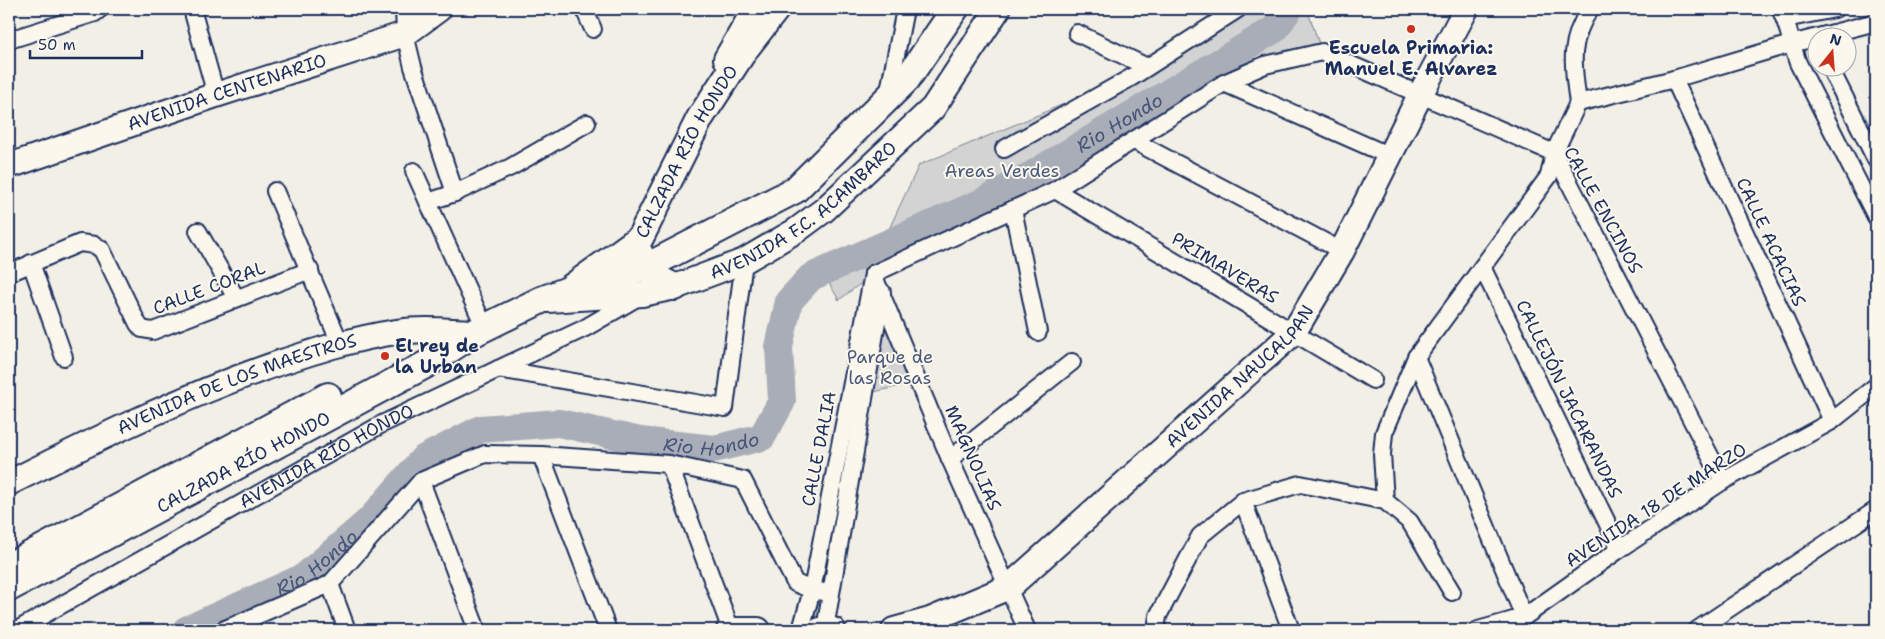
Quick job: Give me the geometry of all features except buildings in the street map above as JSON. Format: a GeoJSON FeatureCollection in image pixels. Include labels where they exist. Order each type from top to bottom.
{"type":"FeatureCollection","features":[{"type":"Feature","properties":{"kind":"main road","name":"AVENIDA CENTENARIO"},"geometry":{"type":"LineString","coordinates":[[9,166],[216,95],[405,34],[439,9]]}},
{"type":"Feature","properties":{"kind":"main road"},"geometry":{"type":"LineString","coordinates":[[700,118],[717,73],[755,9]]}},
{"type":"Feature","properties":{"kind":"main road","name":"CALZADA RÍO HONDO"},"geometry":{"type":"LineString","coordinates":[[9,566],[388,364],[480,330],[541,300],[568,290],[640,238],[700,118],[745,49],[776,9]]}},
{"type":"Feature","properties":{"kind":"main road"},"geometry":{"type":"LineString","coordinates":[[700,118],[735,83],[786,9]]}},
{"type":"Feature","properties":{"kind":"main road","name":"AVENIDA F.C. ACAMBARO"},"geometry":{"type":"LineString","coordinates":[[888,96],[944,9]]}},
{"type":"Feature","properties":{"kind":"main road","name":"AVENIDA F.C. ACAMBARO"},"geometry":{"type":"LineString","coordinates":[[568,290],[646,267],[795,190],[856,132],[888,96],[907,79],[955,9]]}},
{"type":"Feature","properties":{"kind":"main road","name":"AVENIDA F.C. ACAMBARO"},"geometry":{"type":"LineString","coordinates":[[541,300],[642,294],[675,287],[744,261],[797,230],[824,210],[933,108],[998,9]]}},
{"type":"Feature","properties":{"kind":"main road","name":"AVENIDA NAUCALPAN"},"geometry":{"type":"LineString","coordinates":[[894,630],[930,620],[1009,587],[1294,332],[1342,251],[1466,9]]}},
{"type":"Feature","properties":{"kind":"main road"},"geometry":{"type":"LineString","coordinates":[[640,238],[640,255],[646,267],[657,279],[675,287]]}},
{"type":"Feature","properties":{"kind":"main road","name":"CALZADA RÍO HONDO"},"geometry":{"type":"LineString","coordinates":[[9,588],[427,364],[480,330]]}},
{"type":"Feature","properties":{"kind":"main road","name":"AVENIDA DE LOS MAESTROS"},"geometry":{"type":"LineString","coordinates":[[9,483],[133,421],[217,385],[340,343],[397,331],[480,330]]}},
{"type":"Feature","properties":{"kind":"main road"},"geometry":{"type":"LineString","coordinates":[[730,630],[758,630]]}},
{"type":"Feature","properties":{"kind":"street"},"geometry":{"type":"LineString","coordinates":[[9,40],[95,13],[100,9]]}},
{"type":"Feature","properties":{"kind":"street"},"geometry":{"type":"LineString","coordinates":[[192,9],[216,95]]}},
{"type":"Feature","properties":{"kind":"street"},"geometry":{"type":"LineString","coordinates":[[404,9],[405,34],[413,67],[455,192]]}},
{"type":"Feature","properties":{"kind":"street"},"geometry":{"type":"LineString","coordinates":[[584,9],[593,29]]}},
{"type":"Feature","properties":{"kind":"street"},"geometry":{"type":"LineString","coordinates":[[888,96],[905,9]]}},
{"type":"Feature","properties":{"kind":"street"},"geometry":{"type":"LineString","coordinates":[[1004,150],[1147,67],[1237,9]]}},
{"type":"Feature","properties":{"kind":"street"},"geometry":{"type":"LineString","coordinates":[[1385,500],[1382,454],[1384,433],[1416,356],[1549,176],[1554,153],[1578,103],[1572,61],[1580,24],[1590,9]]}},
{"type":"Feature","properties":{"kind":"street"},"geometry":{"type":"LineString","coordinates":[[1785,18],[1836,9]]}},
{"type":"Feature","properties":{"kind":"street"},"geometry":{"type":"LineString","coordinates":[[1785,18],[1808,35]]}},
{"type":"Feature","properties":{"kind":"street"},"geometry":{"type":"LineString","coordinates":[[1785,18],[1798,63],[1876,217]]}},
{"type":"Feature","properties":{"kind":"street"},"geometry":{"type":"LineString","coordinates":[[1857,28],[1876,22]]}},
{"type":"Feature","properties":{"kind":"street"},"geometry":{"type":"LineString","coordinates":[[1077,32],[1147,67]]}},
{"type":"Feature","properties":{"kind":"street"},"geometry":{"type":"LineString","coordinates":[[1578,103],[1674,79],[1791,44],[1808,42]]}},
{"type":"Feature","properties":{"kind":"street","name":"CALLE ENCINOS"},"geometry":{"type":"LineString","coordinates":[[1224,83],[1265,65],[1322,52],[1554,153],[1723,481]]}},
{"type":"Feature","properties":{"kind":"street"},"geometry":{"type":"LineString","coordinates":[[1835,78],[1876,160]]}},
{"type":"Feature","properties":{"kind":"street","name":"CALLE ACACIAS"},"geometry":{"type":"LineString","coordinates":[[1674,79],[1832,421]]}},
{"type":"Feature","properties":{"kind":"street"},"geometry":{"type":"LineString","coordinates":[[873,274],[1055,190],[1224,83],[1390,156]]}},
{"type":"Feature","properties":{"kind":"street"},"geometry":{"type":"LineString","coordinates":[[428,202],[511,167],[587,123]]}},
{"type":"Feature","properties":{"kind":"street"},"geometry":{"type":"LineString","coordinates":[[1134,141],[1342,251]]}},
{"type":"Feature","properties":{"kind":"street"},"geometry":{"type":"LineString","coordinates":[[414,171],[480,330]]}},
{"type":"Feature","properties":{"kind":"street","name":"PRIMAVERAS"},"geometry":{"type":"LineString","coordinates":[[1055,190],[1373,380]]}},
{"type":"Feature","properties":{"kind":"street"},"geometry":{"type":"LineString","coordinates":[[275,191],[340,343]]}},
{"type":"Feature","properties":{"kind":"street"},"geometry":{"type":"LineString","coordinates":[[1013,209],[1038,332]]}},
{"type":"Feature","properties":{"kind":"street"},"geometry":{"type":"LineString","coordinates":[[198,231],[236,298]]}},
{"type":"Feature","properties":{"kind":"street","name":"CALLE CORAL"},"geometry":{"type":"LineString","coordinates":[[9,273],[80,243],[95,245],[102,250],[138,324],[147,330],[153,331],[310,270]]}},
{"type":"Feature","properties":{"kind":"street"},"geometry":{"type":"LineString","coordinates":[[498,369],[725,408],[744,261]]}},
{"type":"Feature","properties":{"kind":"street"},"geometry":{"type":"LineString","coordinates":[[30,263],[64,357]]}},
{"type":"Feature","properties":{"kind":"street","name":"CALLEJÓN JACARANDAS"},"geometry":{"type":"LineString","coordinates":[[1482,267],[1620,549]]}},
{"type":"Feature","properties":{"kind":"street","name":"MAGNOLIAS"},"geometry":{"type":"LineString","coordinates":[[873,274],[950,459],[1027,630]]}},
{"type":"Feature","properties":{"kind":"street","name":"CALLE DALIA"},"geometry":{"type":"LineString","coordinates":[[826,630],[848,446],[873,274]]}},
{"type":"Feature","properties":{"kind":"street","name":"CALLE DALIA"},"geometry":{"type":"LineString","coordinates":[[801,630],[848,446],[882,292]]}},
{"type":"Feature","properties":{"kind":"street","name":"AVENIDA RÍO HONDO"},"geometry":{"type":"LineString","coordinates":[[17,630],[382,424],[585,328],[642,294]]}},
{"type":"Feature","properties":{"kind":"street"},"geometry":{"type":"LineString","coordinates":[[1416,356],[1524,617]]}},
{"type":"Feature","properties":{"kind":"street"},"geometry":{"type":"LineString","coordinates":[[950,459],[1072,362]]}},
{"type":"Feature","properties":{"kind":"street","name":"AVENIDA 18 DE MARZO"},"geometry":{"type":"LineString","coordinates":[[1478,630],[1524,617],[1620,549],[1723,481],[1832,421],[1876,386]]}},
{"type":"Feature","properties":{"kind":"street"},"geometry":{"type":"LineString","coordinates":[[224,630],[330,584],[421,481],[485,454],[541,455],[669,464],[743,480],[795,583],[812,590],[829,593]]}},
{"type":"Feature","properties":{"kind":"street"},"geometry":{"type":"LineString","coordinates":[[541,455],[608,630]]}},
{"type":"Feature","properties":{"kind":"street"},"geometry":{"type":"LineString","coordinates":[[669,464],[730,630]]}},
{"type":"Feature","properties":{"kind":"street"},"geometry":{"type":"LineString","coordinates":[[421,481],[477,630]]}},
{"type":"Feature","properties":{"kind":"street"},"geometry":{"type":"LineString","coordinates":[[1156,630],[1158,616],[1200,536],[1243,501],[1300,484],[1385,500],[1410,522],[1452,592]]}},
{"type":"Feature","properties":{"kind":"street"},"geometry":{"type":"LineString","coordinates":[[1243,501],[1291,630]]}},
{"type":"Feature","properties":{"kind":"street"},"geometry":{"type":"LineString","coordinates":[[1697,630],[1876,510]]}},
{"type":"Feature","properties":{"kind":"street"},"geometry":{"type":"LineString","coordinates":[[330,584],[347,630]]}},
{"type":"Feature","properties":{"kind":"green space","name":"Areas Verdes"},"geometry":{"type":"Polygon","coordinates":[[[1239,9],[1307,9],[1322,52],[1265,65],[1013,208],[898,238],[881,246],[919,165],[1147,69],[1239,9]]]}},
{"type":"Feature","properties":{"kind":"green space","name":"Parque de las Rosas"},"geometry":{"type":"Polygon","coordinates":[[[861,255],[873,274],[918,382],[865,394],[817,630],[813,589],[872,275],[839,300],[823,273],[861,255]]]}},
{"type":"Feature","properties":{"kind":"waterway","name":"Rio Hondo"},"geometry":{"type":"LineString","coordinates":[[186,630],[304,577],[371,519],[423,459],[481,429],[559,423],[640,441],[714,449],[762,437],[782,401],[779,347],[789,301],[811,277],[980,203],[1033,174],[1275,29],[1289,9]]}},
{"type":"Feature","properties":{"kind":"place","name":"Escuela Primaria: Manuel E. Alvarez"},"geometry":{"type":"Point","coordinates":[1411,29]}},
{"type":"Feature","properties":{"kind":"place","name":"El rey de la Urban"},"geometry":{"type":"Point","coordinates":[385,356]}}]}
